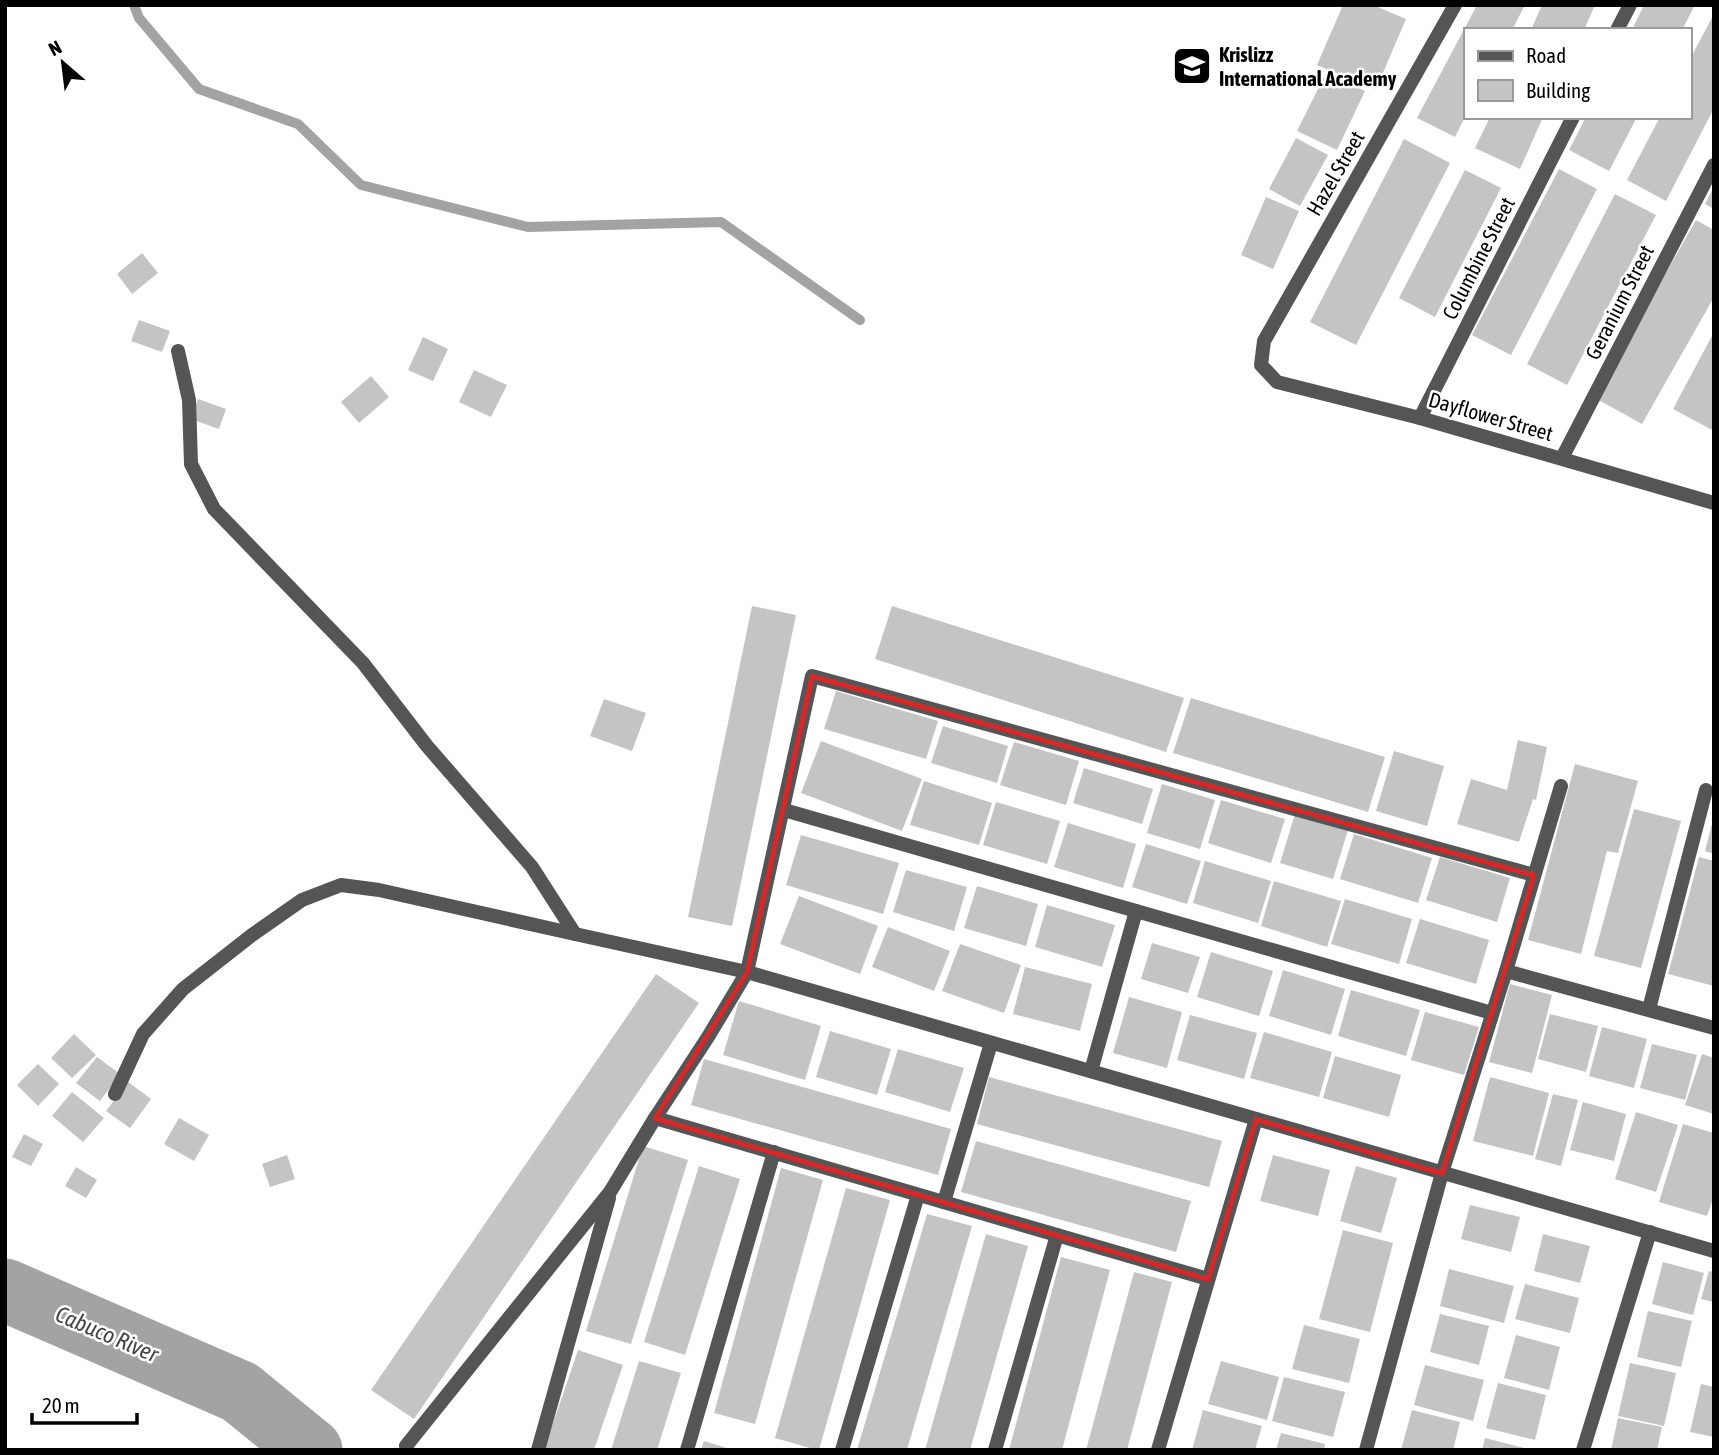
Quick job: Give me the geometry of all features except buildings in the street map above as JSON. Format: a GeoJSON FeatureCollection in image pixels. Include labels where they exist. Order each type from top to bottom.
{"type":"FeatureCollection","features":[{"type":"Feature","properties":{"kind":"street","name":"Hazel Street"},"geometry":{"type":"LineString","coordinates":[[1261,365],[1264,341],[1455,5]]}},
{"type":"Feature","properties":{"kind":"street"},"geometry":{"type":"LineString","coordinates":[[1618,28],[1630,5]]}},
{"type":"Feature","properties":{"kind":"street","name":"Columbine Street"},"geometry":{"type":"LineString","coordinates":[[1420,418],[1572,119]]}},
{"type":"Feature","properties":{"kind":"street","name":"Geranium Street"},"geometry":{"type":"LineString","coordinates":[[1562,458],[1714,165]]}},
{"type":"Feature","properties":{"kind":"street"},"geometry":{"type":"LineString","coordinates":[[178,351],[189,400],[191,464],[214,509],[363,663],[427,746],[532,867],[575,934]]}},
{"type":"Feature","properties":{"kind":"street","name":"Dayflower Street"},"geometry":{"type":"LineString","coordinates":[[1261,365],[1277,382],[1420,418],[1713,500]]}},
{"type":"Feature","properties":{"kind":"street"},"geometry":{"type":"LineString","coordinates":[[406,1446],[610,1192],[747,972],[812,676],[1534,875]]}},
{"type":"Feature","properties":{"kind":"street"},"geometry":{"type":"LineString","coordinates":[[1366,1450],[1443,1173],[1561,786]]}},
{"type":"Feature","properties":{"kind":"street"},"geometry":{"type":"LineString","coordinates":[[1649,1009],[1706,790]]}},
{"type":"Feature","properties":{"kind":"street"},"geometry":{"type":"LineString","coordinates":[[783,810],[1492,1013]]}},
{"type":"Feature","properties":{"kind":"street"},"geometry":{"type":"LineString","coordinates":[[115,1094],[143,1034],[183,989],[251,935],[302,900],[341,885],[379,890],[747,972],[1714,1251]]}},
{"type":"Feature","properties":{"kind":"street"},"geometry":{"type":"LineString","coordinates":[[1091,1071],[1136,911]]}},
{"type":"Feature","properties":{"kind":"street"},"geometry":{"type":"LineString","coordinates":[[1506,971],[1714,1028]]}},
{"type":"Feature","properties":{"kind":"street"},"geometry":{"type":"LineString","coordinates":[[944,1202],[991,1042]]}},
{"type":"Feature","properties":{"kind":"street"},"geometry":{"type":"LineString","coordinates":[[655,1118],[1208,1279]]}},
{"type":"Feature","properties":{"kind":"street"},"geometry":{"type":"LineString","coordinates":[[1158,1450],[1256,1119]]}},
{"type":"Feature","properties":{"kind":"street"},"geometry":{"type":"LineString","coordinates":[[687,1450],[774,1153]]}},
{"type":"Feature","properties":{"kind":"street"},"geometry":{"type":"LineString","coordinates":[[538,1450],[610,1192]]}},
{"type":"Feature","properties":{"kind":"street"},"geometry":{"type":"LineString","coordinates":[[842,1450],[918,1195]]}},
{"type":"Feature","properties":{"kind":"street"},"geometry":{"type":"LineString","coordinates":[[1583,1450],[1650,1232]]}},
{"type":"Feature","properties":{"kind":"street"},"geometry":{"type":"LineString","coordinates":[[995,1450],[1058,1235]]}},
{"type":"Feature","properties":{"kind":"highlighted area"},"geometry":{"type":"Polygon","coordinates":[[[812,676],[1534,875],[1442,1173],[1256,1119],[1208,1279],[655,1118],[747,972],[812,676]]]}},
{"type":"Feature","properties":{"kind":"waterway"},"geometry":{"type":"LineString","coordinates":[[134,5],[139,18],[199,89],[298,124],[361,185],[528,227],[721,222],[860,320]]}},
{"type":"Feature","properties":{"kind":"waterway","name":"Cabuco River"},"geometry":{"type":"LineString","coordinates":[[5,1290],[240,1392],[311,1450]]}},
{"type":"Feature","properties":{"kind":"place","name":"Krislizz International Academy"},"geometry":{"type":"Point","coordinates":[1192,66]}}]}
